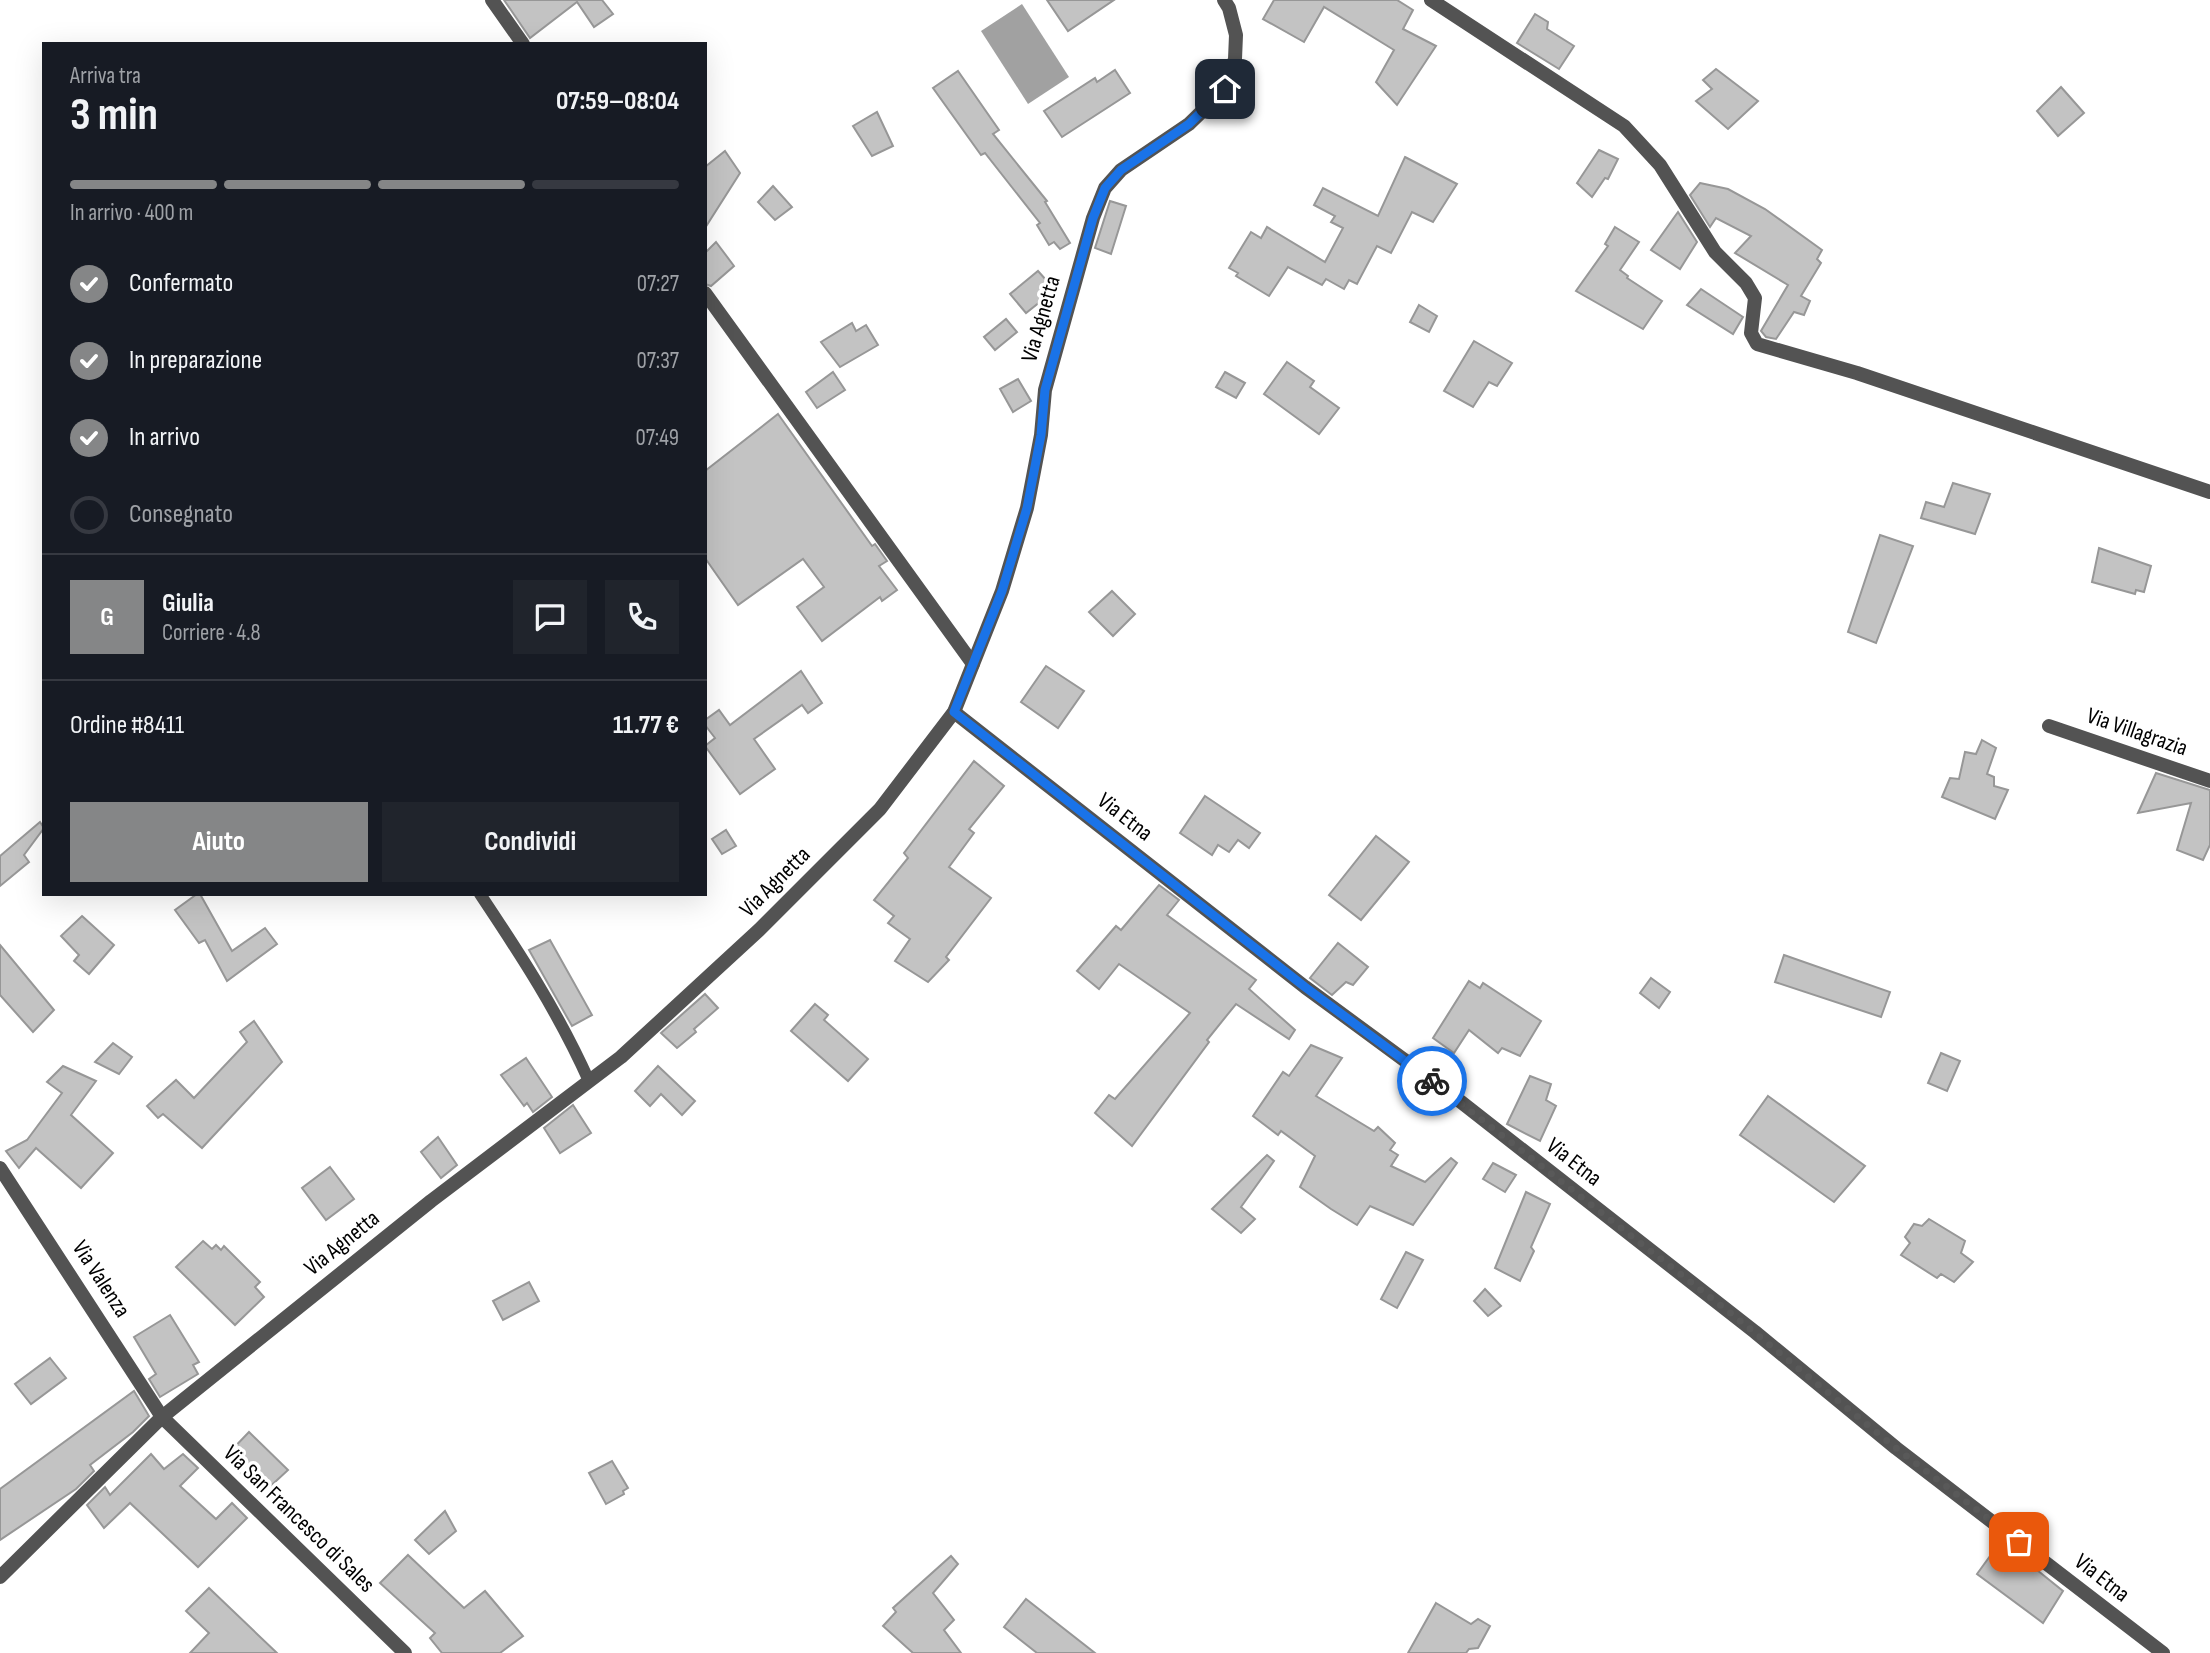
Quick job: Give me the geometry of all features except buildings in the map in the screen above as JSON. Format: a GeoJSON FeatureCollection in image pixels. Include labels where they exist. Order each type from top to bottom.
{"type":"FeatureCollection","features":[{"type":"Feature","properties":{"kind":"street"},"geometry":{"type":"LineString","coordinates":[[492,0],[522,42]]}},
{"type":"Feature","properties":{"kind":"street","name":"Via Agnetta"},"geometry":{"type":"LineString","coordinates":[[0,1577],[162,1417],[431,1200],[621,1058],[759,930],[880,809],[954,712],[1002,591],[1027,508],[1041,435],[1045,390],[1093,218],[1105,188],[1121,170],[1189,124],[1225,89],[1235,60],[1236,35],[1229,8],[1224,0]]}},
{"type":"Feature","properties":{"kind":"street"},"geometry":{"type":"LineString","coordinates":[[1431,0],[1624,126],[1642,143],[1660,165],[1716,252],[1746,284],[1755,298],[1751,333],[1757,344],[1857,373],[2210,492]]}},
{"type":"Feature","properties":{"kind":"street"},"geometry":{"type":"LineString","coordinates":[[707,296],[973,664]]}},
{"type":"Feature","properties":{"kind":"street","name":"Via Etna"},"geometry":{"type":"LineString","coordinates":[[954,712],[1305,987],[1466,1106],[1755,1332],[1896,1448],[2163,1653]]}},
{"type":"Feature","properties":{"kind":"street","name":"Via Villagrazia"},"geometry":{"type":"LineString","coordinates":[[2049,726],[2210,780]]}},
{"type":"Feature","properties":{"kind":"street","name":"Via Valenza"},"geometry":{"type":"LineString","coordinates":[[0,1168],[162,1417]]}},
{"type":"Feature","properties":{"kind":"street","name":"Via San Francesco di Sales"},"geometry":{"type":"LineString","coordinates":[[162,1417],[405,1653]]}},
{"type":"Feature","properties":{"kind":"lane"},"geometry":{"type":"LineString","coordinates":[[481,896],[540,983],[572,1042],[589,1081]]}},
{"type":"Feature","properties":{"kind":"shaded area"},"geometry":{"type":"Polygon","coordinates":[[[1022,4],[1069,77],[1028,104],[981,31],[1022,4]]]}},
{"type":"Feature","properties":{"kind":"way so far"},"geometry":{"type":"LineString","coordinates":[[1432,1081],[2019,1542]]}},
{"type":"Feature","properties":{"kind":"route"},"geometry":{"type":"LineString","coordinates":[[1225,89],[1189,124],[1121,170],[1105,188],[1093,218],[1045,390],[1041,435],[1027,508],[1002,591],[954,712],[1305,987],[1432,1081]]}}]}
